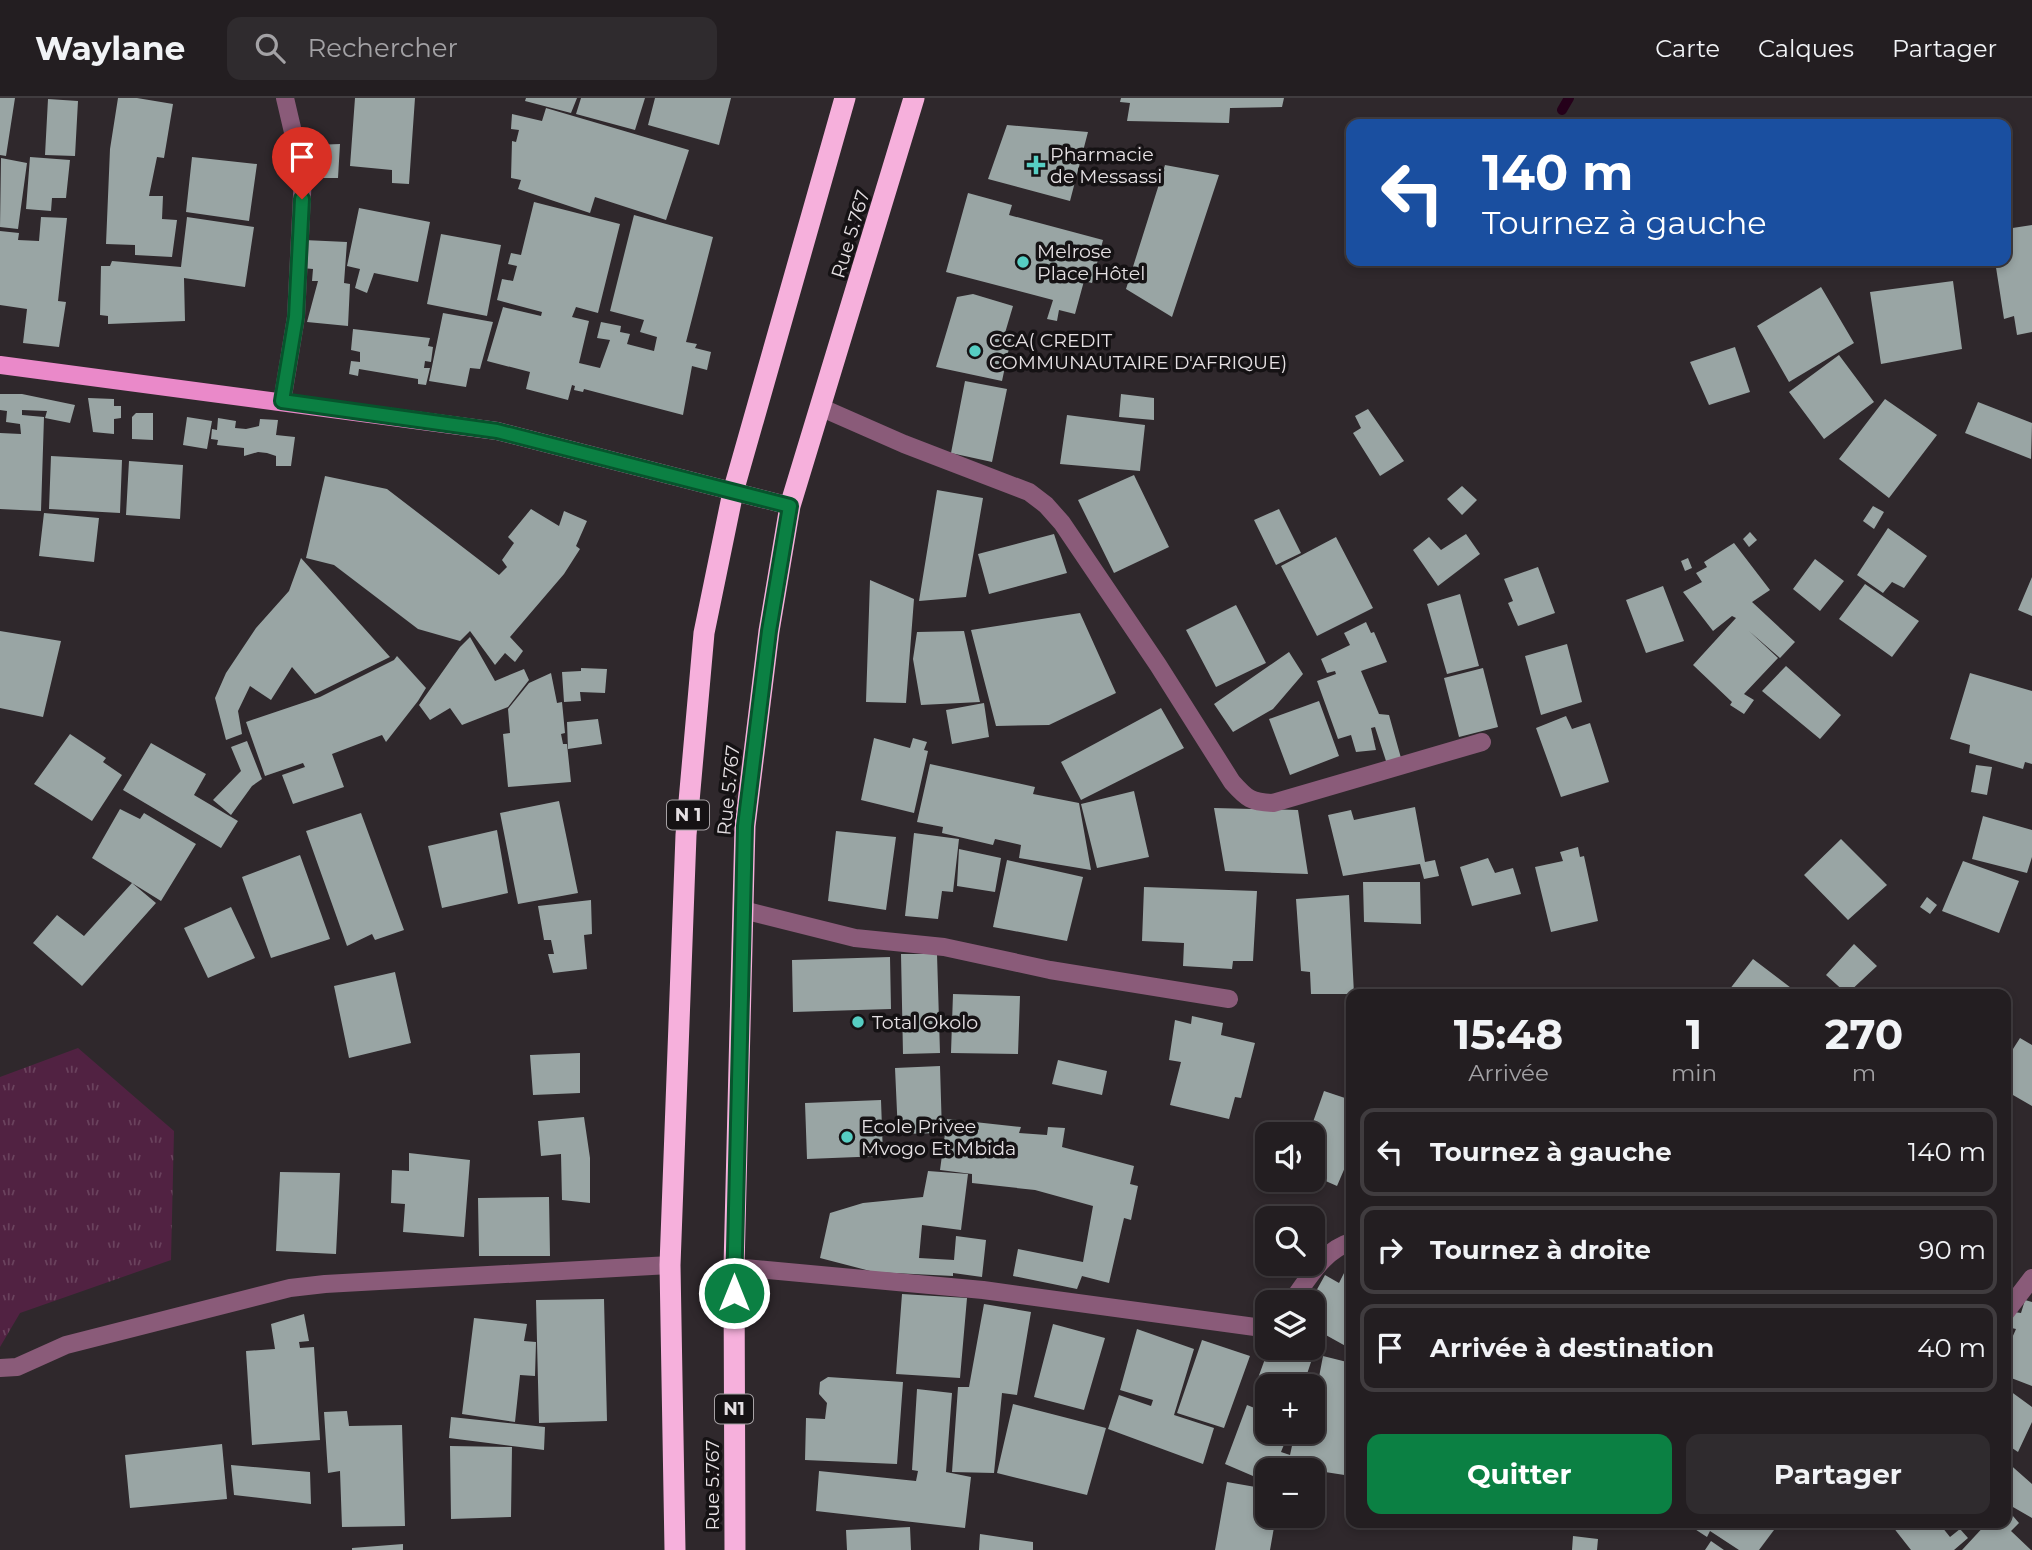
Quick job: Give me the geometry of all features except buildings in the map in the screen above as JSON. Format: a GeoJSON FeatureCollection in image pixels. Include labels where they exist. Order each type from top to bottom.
{"type":"FeatureCollection","features":[{"type":"Feature","properties":{"kind":"highway","name":"N 1"},"geometry":{"type":"LineString","coordinates":[[675,1550],[670,1265],[686,835],[704,633],[733,492],[845,98]]}},
{"type":"Feature","properties":{"kind":"highway","name":"Rue 5.767"},"geometry":{"type":"LineString","coordinates":[[735,1550],[734,1268],[745,826],[769,631],[790,506],[822,408],[914,98]]}},
{"type":"Feature","properties":{"kind":"main road"},"geometry":{"type":"LineString","coordinates":[[0,365],[497,431],[790,506]]}},
{"type":"Feature","properties":{"kind":"street"},"geometry":{"type":"LineString","coordinates":[[282,401],[296,317],[303,175],[285,98]]}},
{"type":"Feature","properties":{"kind":"street"},"geometry":{"type":"LineString","coordinates":[[822,408],[904,444],[1029,492],[1046,505],[1062,523],[1158,665],[1232,782],[1256,803],[1273,803],[1482,742]]}},
{"type":"Feature","properties":{"kind":"street"},"geometry":{"type":"LineString","coordinates":[[743,910],[855,938],[944,947],[1051,970],[1229,999]]}},
{"type":"Feature","properties":{"kind":"street"},"geometry":{"type":"LineString","coordinates":[[1300,1290],[1328,1253],[1346,1243]]}},
{"type":"Feature","properties":{"kind":"street"},"geometry":{"type":"LineString","coordinates":[[0,1368],[17,1367],[66,1345],[290,1288],[670,1265]]}},
{"type":"Feature","properties":{"kind":"street"},"geometry":{"type":"LineString","coordinates":[[734,1268],[983,1290],[1255,1327]]}},
{"type":"Feature","properties":{"kind":"street"},"geometry":{"type":"LineString","coordinates":[[2011,1305],[2032,1278]]}},
{"type":"Feature","properties":{"kind":"green space"},"geometry":{"type":"Polygon","coordinates":[[[78,1048],[174,1131],[171,1260],[20,1313],[0,1347],[0,1077],[78,1048]]]}},
{"type":"Feature","properties":{"kind":"waterway"},"geometry":{"type":"LineString","coordinates":[[1562,110],[1569,98]]}},
{"type":"Feature","properties":{"kind":"place","name":"Pharmacie de Messassi"},"geometry":{"type":"Point","coordinates":[1036,165]}},
{"type":"Feature","properties":{"kind":"place","name":"Melrose Place Hôtel"},"geometry":{"type":"Point","coordinates":[1023,262]}},
{"type":"Feature","properties":{"kind":"place","name":"CCA( CREDIT COMMUNAUTAIRE D'AFRIQUE)"},"geometry":{"type":"Point","coordinates":[975,351]}},
{"type":"Feature","properties":{"kind":"place","name":"Total Okolo"},"geometry":{"type":"Point","coordinates":[858,1022]}},
{"type":"Feature","properties":{"kind":"place","name":"Ecole Privee Mvogo Et Mbida"},"geometry":{"type":"Point","coordinates":[847,1137]}},
{"type":"Feature","properties":{"kind":"route"},"geometry":{"type":"LineString","coordinates":[[302,199],[296,317],[292,355],[282,401],[497,431],[790,506],[769,631],[745,826],[734,1293]]}}]}
